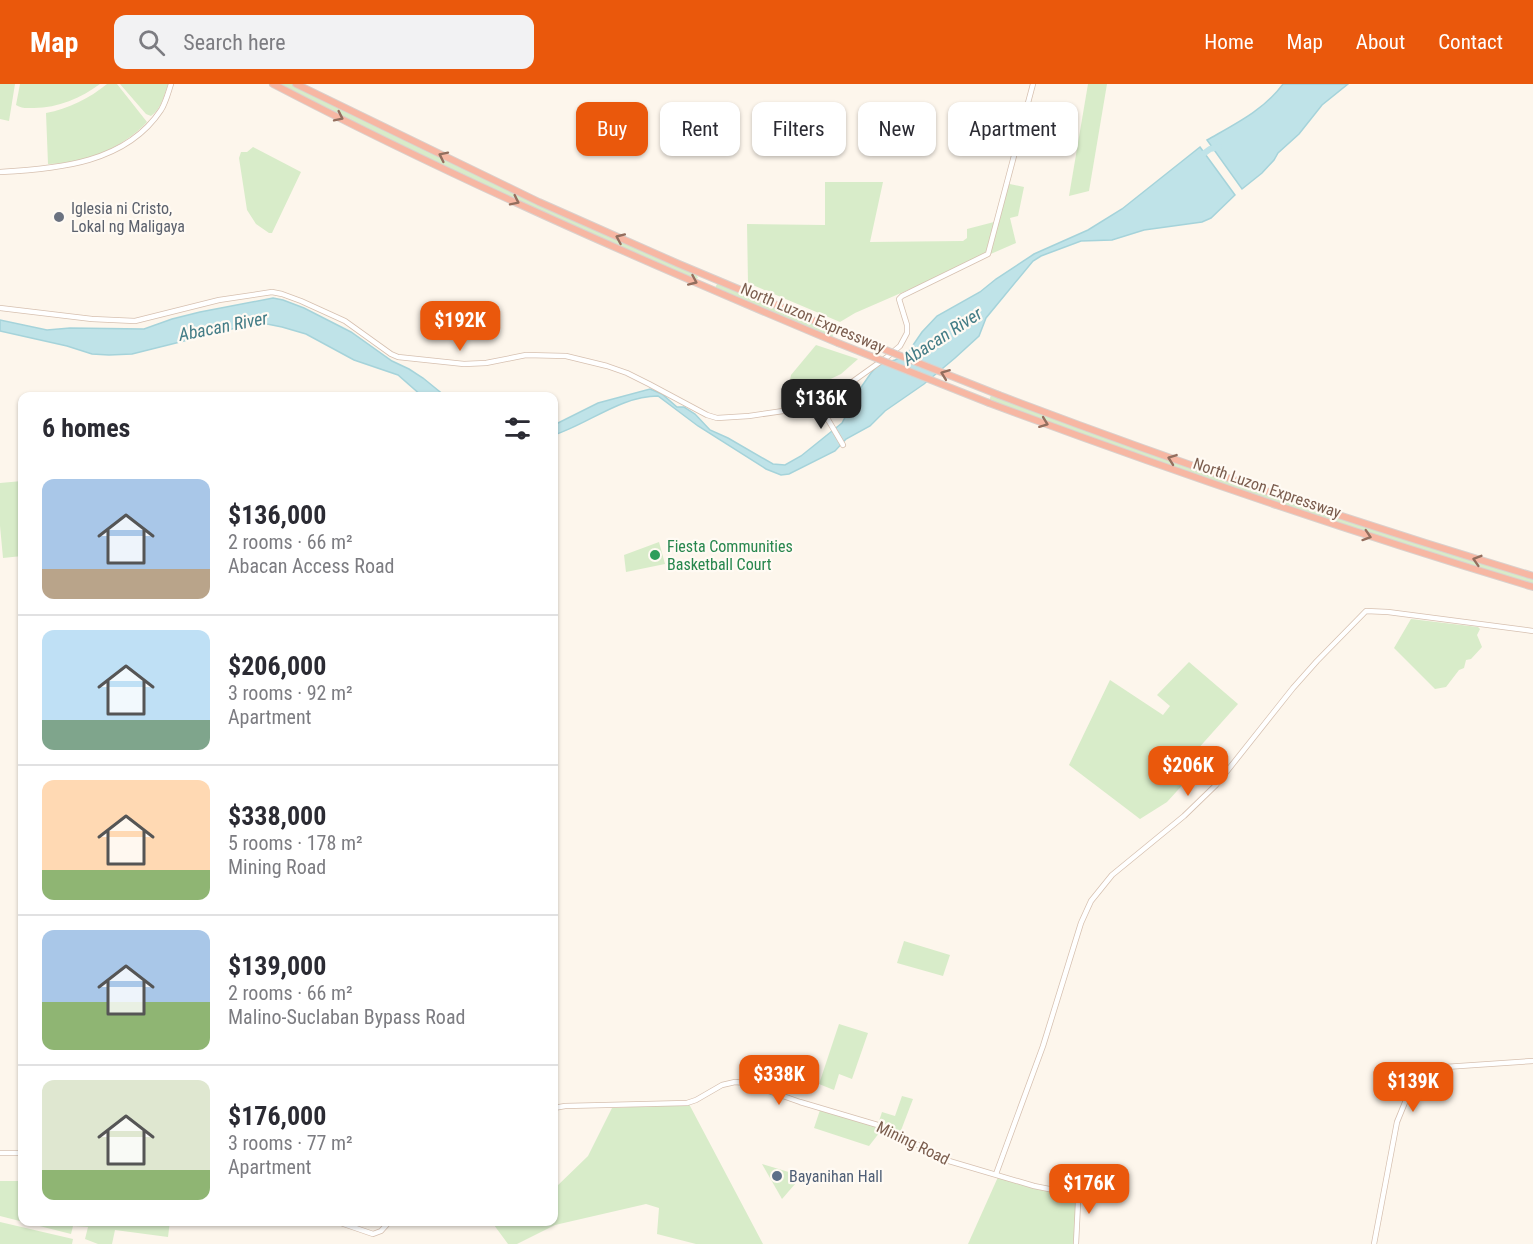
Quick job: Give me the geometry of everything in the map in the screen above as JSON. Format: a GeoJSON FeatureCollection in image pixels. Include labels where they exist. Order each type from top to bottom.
{"type":"FeatureCollection","features":[{"type":"Feature","properties":{"kind":"highway","name":"North Luzon Expressway"},"geometry":{"type":"LineString","coordinates":[[273,84],[545,216],[838,343],[1110,448],[1244,495],[1533,587]]}},
{"type":"Feature","properties":{"kind":"highway","name":"North Luzon Expressway"},"geometry":{"type":"LineString","coordinates":[[296,84],[550,207],[848,335],[1104,435],[1325,512],[1533,576]]}},
{"type":"Feature","properties":{"kind":"street"},"geometry":{"type":"LineString","coordinates":[[0,172],[78,164],[119,148],[141,132],[161,110],[171,84]]}},
{"type":"Feature","properties":{"kind":"street"},"geometry":{"type":"LineString","coordinates":[[0,308],[92,319],[141,321],[219,300],[272,292],[282,294],[345,321],[398,357],[464,364],[486,363],[526,355],[566,356],[627,373],[697,411],[717,418],[769,414],[818,403],[852,382],[900,346],[904,340],[907,333],[899,299],[902,296],[988,254],[1033,84]]}},
{"type":"Feature","properties":{"kind":"street"},"geometry":{"type":"LineString","coordinates":[[818,403],[842,445]]}},
{"type":"Feature","properties":{"kind":"street"},"geometry":{"type":"LineString","coordinates":[[996,1174],[1043,1046],[1082,923],[1091,902],[1112,875],[1184,816],[1216,785],[1293,688],[1358,619],[1366,611],[1388,612],[1533,632]]}},
{"type":"Feature","properties":{"kind":"street"},"geometry":{"type":"LineString","coordinates":[[1374,1244],[1397,1122],[1406,1100],[1425,1078],[1445,1067],[1533,1061]]}},
{"type":"Feature","properties":{"kind":"street","name":"Mining Road"},"geometry":{"type":"LineString","coordinates":[[558,1107],[687,1103],[722,1085],[741,1082],[881,1126],[949,1161],[1034,1186],[1074,1194],[1078,1203],[1076,1244]]}},
{"type":"Feature","properties":{"kind":"street"},"geometry":{"type":"LineString","coordinates":[[0,1154],[18,1153]]}},
{"type":"Feature","properties":{"kind":"street"},"geometry":{"type":"LineString","coordinates":[[349,1226],[373,1234],[386,1226]]}},
{"type":"Feature","properties":{"kind":"green space"},"geometry":{"type":"Polygon","coordinates":[[[0,84],[15,84],[9,121],[0,119],[0,84]]]}},
{"type":"Feature","properties":{"kind":"green space"},"geometry":{"type":"Polygon","coordinates":[[[20,84],[100,84],[77,98],[60,104],[43,108],[27,108],[16,105],[20,84]]]}},
{"type":"Feature","properties":{"kind":"green space"},"geometry":{"type":"Polygon","coordinates":[[[107,84],[117,84],[147,122],[126,140],[102,153],[75,161],[48,164],[46,113],[78,102],[107,84]]]}},
{"type":"Feature","properties":{"kind":"green space"},"geometry":{"type":"Polygon","coordinates":[[[120,84],[168,84],[160,106],[151,116],[146,114],[120,84]]]}},
{"type":"Feature","properties":{"kind":"green space"},"geometry":{"type":"Polygon","coordinates":[[[277,84],[292,84],[485,179],[696,274],[698,278],[695,280],[541,211],[277,84]]]}},
{"type":"Feature","properties":{"kind":"green space"},"geometry":{"type":"Polygon","coordinates":[[[1088,84],[1107,84],[1089,191],[1069,196],[1076,156],[1078,156],[1088,84]]]}},
{"type":"Feature","properties":{"kind":"green space"},"geometry":{"type":"Polygon","coordinates":[[[253,147],[301,172],[272,233],[256,224],[247,210],[239,158],[241,152],[247,152],[253,147]]]}},
{"type":"Feature","properties":{"kind":"green space"},"geometry":{"type":"Polygon","coordinates":[[[825,182],[883,182],[870,242],[963,241],[967,238],[967,229],[994,222],[1005,183],[1024,187],[1018,216],[1010,218],[1016,243],[855,313],[840,322],[748,283],[747,224],[825,225],[825,182]]]}},
{"type":"Feature","properties":{"kind":"green space"},"geometry":{"type":"Polygon","coordinates":[[[717,284],[834,332],[832,338],[715,288],[717,284]]]}},
{"type":"Feature","properties":{"kind":"green space"},"geometry":{"type":"Polygon","coordinates":[[[816,345],[858,359],[841,374],[799,394],[787,395],[791,375],[816,345]]]}},
{"type":"Feature","properties":{"kind":"green space"},"geometry":{"type":"Polygon","coordinates":[[[991,395],[1533,579],[1533,585],[1223,486],[989,401],[991,395]]]}},
{"type":"Feature","properties":{"kind":"green space"},"geometry":{"type":"Polygon","coordinates":[[[18,481],[18,556],[3,558],[0,483],[18,481]]]}},
{"type":"Feature","properties":{"kind":"green space"},"geometry":{"type":"Polygon","coordinates":[[[659,542],[665,564],[626,572],[624,555],[659,542]]]}},
{"type":"Feature","properties":{"kind":"green space"},"geometry":{"type":"Polygon","coordinates":[[[1411,619],[1480,629],[1477,635],[1482,647],[1471,659],[1466,660],[1464,668],[1459,670],[1446,687],[1435,689],[1394,648],[1411,619]]]}},
{"type":"Feature","properties":{"kind":"green space"},"geometry":{"type":"Polygon","coordinates":[[[1189,662],[1238,704],[1196,751],[1206,759],[1167,802],[1140,819],[1069,765],[1110,680],[1163,715],[1170,706],[1157,695],[1189,662]]]}},
{"type":"Feature","properties":{"kind":"green space"},"geometry":{"type":"Polygon","coordinates":[[[904,941],[950,955],[943,976],[897,963],[904,941]]]}},
{"type":"Feature","properties":{"kind":"green space"},"geometry":{"type":"Polygon","coordinates":[[[839,1024],[868,1033],[852,1079],[839,1074],[834,1090],[819,1084],[839,1024]]]}},
{"type":"Feature","properties":{"kind":"green space"},"geometry":{"type":"Polygon","coordinates":[[[902,1096],[913,1099],[900,1133],[878,1124],[882,1112],[895,1116],[902,1096]]]}},
{"type":"Feature","properties":{"kind":"green space"},"geometry":{"type":"Polygon","coordinates":[[[689,1104],[763,1244],[696,1244],[657,1234],[659,1208],[646,1204],[558,1224],[558,1185],[588,1156],[612,1108],[689,1104]]]}},
{"type":"Feature","properties":{"kind":"green space"},"geometry":{"type":"Polygon","coordinates":[[[820,1110],[883,1128],[869,1146],[814,1128],[820,1110]]]}},
{"type":"Feature","properties":{"kind":"green space"},"geometry":{"type":"Polygon","coordinates":[[[762,1164],[802,1176],[782,1199],[762,1164]]]}},
{"type":"Feature","properties":{"kind":"green space"},"geometry":{"type":"Polygon","coordinates":[[[998,1177],[1072,1197],[1076,1205],[1074,1244],[968,1244],[998,1177]]]}},
{"type":"Feature","properties":{"kind":"green space"},"geometry":{"type":"Polygon","coordinates":[[[0,1181],[18,1181],[18,1221],[0,1216],[0,1181]]]}},
{"type":"Feature","properties":{"kind":"green space"},"geometry":{"type":"Polygon","coordinates":[[[0,1222],[73,1239],[72,1244],[0,1244],[0,1222]]]}},
{"type":"Feature","properties":{"kind":"green space"},"geometry":{"type":"Polygon","coordinates":[[[39,1226],[73,1226],[71,1234],[39,1226]]]}},
{"type":"Feature","properties":{"kind":"green space"},"geometry":{"type":"Polygon","coordinates":[[[73,1226],[169,1226],[168,1237],[115,1230],[112,1244],[98,1244],[85,1239],[88,1227],[73,1226]]]}},
{"type":"Feature","properties":{"kind":"green space"},"geometry":{"type":"Polygon","coordinates":[[[495,1226],[553,1226],[517,1244],[508,1244],[495,1226]]]}},
{"type":"Feature","properties":{"kind":"water"},"geometry":{"type":"Polygon","coordinates":[[[1283,84],[1348,84],[1322,105],[1299,134],[1278,153],[1262,173],[1242,189],[1207,140],[1258,109],[1283,84]]]}},
{"type":"Feature","properties":{"kind":"water"},"geometry":{"type":"Polygon","coordinates":[[[1200,147],[1235,195],[1211,218],[1202,222],[1144,230],[1112,240],[1081,241],[1033,261],[986,318],[979,336],[955,358],[924,384],[885,411],[870,426],[846,439],[835,451],[789,474],[781,475],[766,469],[698,426],[658,396],[644,397],[618,405],[558,433],[558,423],[598,403],[650,389],[662,394],[677,407],[684,407],[695,414],[710,430],[773,464],[785,465],[801,456],[842,423],[862,386],[878,365],[907,354],[922,332],[937,316],[980,292],[1034,254],[1088,230],[1122,209],[1200,147]]]}},
{"type":"Feature","properties":{"kind":"water"},"geometry":{"type":"Polygon","coordinates":[[[273,298],[283,300],[351,332],[392,361],[423,378],[440,392],[417,392],[398,375],[354,360],[306,334],[267,324],[236,328],[132,354],[109,355],[92,354],[0,331],[0,320],[47,330],[144,329],[200,312],[273,298]]]}},
{"type":"Feature","properties":{"kind":"waterway","name":"Abacan River"},"geometry":{"type":"LineString","coordinates":[[1199,157],[1210,149],[1219,147]]}},
{"type":"Feature","properties":{"kind":"place","name":"Iglesia ni Cristo, Lokal ng Maligaya"},"geometry":{"type":"Point","coordinates":[59,217]}},
{"type":"Feature","properties":{"kind":"place","name":"Fiesta Communities Basketball Court"},"geometry":{"type":"Point","coordinates":[655,555]}},
{"type":"Feature","properties":{"kind":"place","name":"Bayanihan Hall"},"geometry":{"type":"Point","coordinates":[777,1176]}}]}
